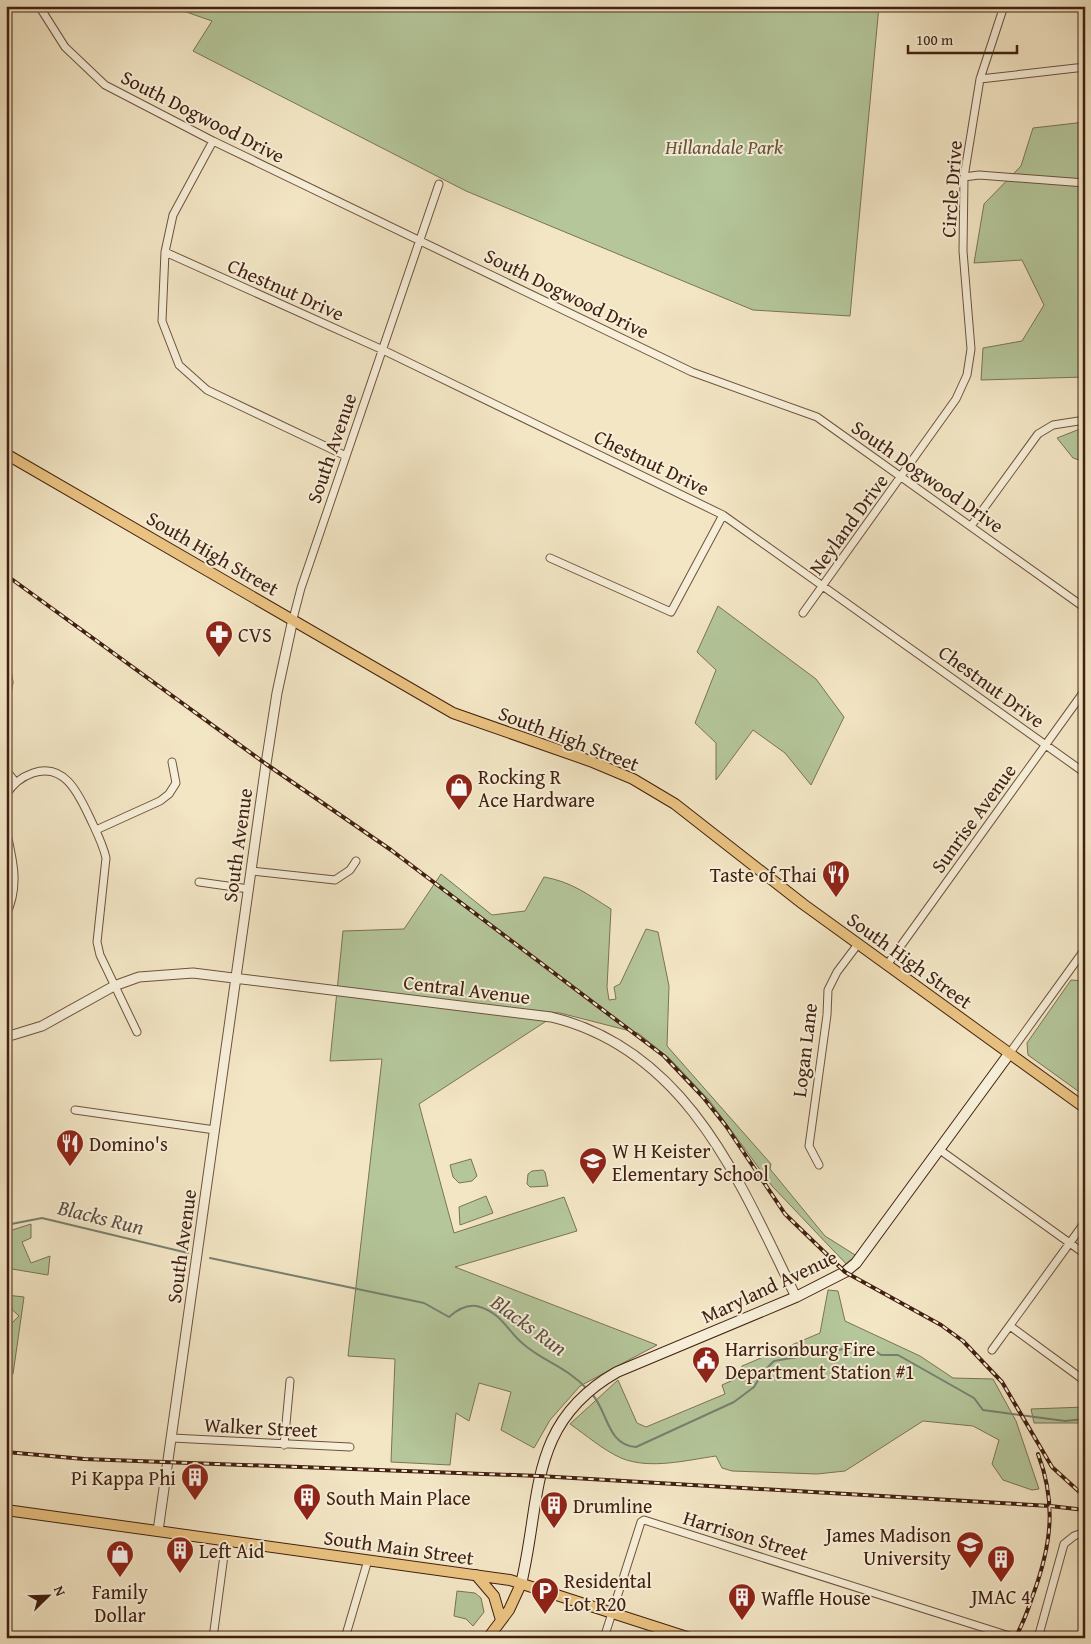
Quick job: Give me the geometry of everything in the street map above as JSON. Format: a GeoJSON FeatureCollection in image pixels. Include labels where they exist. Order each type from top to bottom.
{"type":"FeatureCollection","features":[{"type":"Feature","properties":{"kind":"main road","name":"South High Street"},"geometry":{"type":"LineString","coordinates":[[6,454],[453,713],[590,761],[633,780],[675,804],[803,904],[1085,1108]]}},
{"type":"Feature","properties":{"kind":"main road","name":"Maryland Avenue"},"geometry":{"type":"LineString","coordinates":[[522,1584],[542,1466],[561,1423],[584,1396],[617,1372],[796,1297],[845,1272],[856,1263],[1009,1054]]}},
{"type":"Feature","properties":{"kind":"main road","name":"South Main Street"},"geometry":{"type":"LineString","coordinates":[[6,1510],[476,1575],[522,1584],[690,1638]]}},
{"type":"Feature","properties":{"kind":"main road"},"geometry":{"type":"LineString","coordinates":[[476,1575],[494,1596],[501,1620]]}},
{"type":"Feature","properties":{"kind":"main road"},"geometry":{"type":"LineString","coordinates":[[488,1638],[509,1610],[522,1584]]}},
{"type":"Feature","properties":{"kind":"street","name":"South Dogwood Drive"},"geometry":{"type":"LineString","coordinates":[[39,6],[65,46],[104,84],[213,140],[692,372],[817,417],[1085,608]]}},
{"type":"Feature","properties":{"kind":"street","name":"Circle Drive"},"geometry":{"type":"LineString","coordinates":[[966,377],[971,349],[963,251],[964,177],[980,79],[1004,6]]}},
{"type":"Feature","properties":{"kind":"street"},"geometry":{"type":"LineString","coordinates":[[980,79],[1085,67]]}},
{"type":"Feature","properties":{"kind":"street"},"geometry":{"type":"LineString","coordinates":[[213,140],[173,215],[165,252],[162,321],[179,365],[207,390],[346,456]]}},
{"type":"Feature","properties":{"kind":"street"},"geometry":{"type":"LineString","coordinates":[[964,177],[979,175],[1085,183]]}},
{"type":"Feature","properties":{"kind":"street","name":"South Avenue"},"geometry":{"type":"LineString","coordinates":[[158,1531],[274,710],[293,619],[346,456],[440,184]]}},
{"type":"Feature","properties":{"kind":"street","name":"Chestnut Drive"},"geometry":{"type":"LineString","coordinates":[[165,252],[383,350],[723,514],[1085,773]]}},
{"type":"Feature","properties":{"kind":"street","name":"Neyland Drive"},"geometry":{"type":"LineString","coordinates":[[804,613],[956,399],[966,377]]}},
{"type":"Feature","properties":{"kind":"street"},"geometry":{"type":"LineString","coordinates":[[971,526],[1038,434],[1053,426],[1085,420]]}},
{"type":"Feature","properties":{"kind":"street"},"geometry":{"type":"LineString","coordinates":[[550,558],[671,612],[723,514]]}},
{"type":"Feature","properties":{"kind":"street"},"geometry":{"type":"LineString","coordinates":[[6,663],[9,682],[6,701]]}},
{"type":"Feature","properties":{"kind":"street","name":"Sunrise Avenue"},"geometry":{"type":"LineString","coordinates":[[887,965],[1085,690]]}},
{"type":"Feature","properties":{"kind":"street"},"geometry":{"type":"LineString","coordinates":[[96,830],[166,798],[176,782],[172,762]]}},
{"type":"Feature","properties":{"kind":"street"},"geometry":{"type":"LineString","coordinates":[[6,770],[16,783]]}},
{"type":"Feature","properties":{"kind":"street"},"geometry":{"type":"LineString","coordinates":[[6,795],[16,783],[39,772],[59,774],[77,791],[104,848],[107,868],[97,942],[100,955],[137,1032]]}},
{"type":"Feature","properties":{"kind":"street"},"geometry":{"type":"LineString","coordinates":[[6,830],[15,869],[14,897],[6,915]]}},
{"type":"Feature","properties":{"kind":"street"},"geometry":{"type":"LineString","coordinates":[[252,871],[333,881],[342,878],[356,860]]}},
{"type":"Feature","properties":{"kind":"street"},"geometry":{"type":"LineString","coordinates":[[199,882],[249,889]]}},
{"type":"Feature","properties":{"kind":"street","name":"Logan Lane"},"geometry":{"type":"LineString","coordinates":[[818,1165],[809,1146],[827,1016],[828,990],[834,975],[858,944]]}},
{"type":"Feature","properties":{"kind":"street","name":"Maryland Avenue"},"geometry":{"type":"LineString","coordinates":[[1009,1054],[1085,949]]}},
{"type":"Feature","properties":{"kind":"street","name":"Central Avenue"},"geometry":{"type":"LineString","coordinates":[[6,1037],[42,1026],[114,986],[139,977],[171,973],[193,973],[236,980],[551,1017],[591,1029],[611,1039],[633,1054],[680,1098],[705,1127],[739,1182],[796,1297]]}},
{"type":"Feature","properties":{"kind":"street"},"geometry":{"type":"LineString","coordinates":[[75,1110],[215,1130]]}},
{"type":"Feature","properties":{"kind":"street"},"geometry":{"type":"LineString","coordinates":[[940,1150],[1085,1254]]}},
{"type":"Feature","properties":{"kind":"street"},"geometry":{"type":"LineString","coordinates":[[992,1350],[1085,1222]]}},
{"type":"Feature","properties":{"kind":"street"},"geometry":{"type":"LineString","coordinates":[[1010,1326],[1085,1381]]}},
{"type":"Feature","properties":{"kind":"street"},"geometry":{"type":"LineString","coordinates":[[284,1445],[290,1380]]}},
{"type":"Feature","properties":{"kind":"street","name":"Walker Street"},"geometry":{"type":"LineString","coordinates":[[172,1438],[350,1447]]}},
{"type":"Feature","properties":{"kind":"street","name":"Harrison Street"},"geometry":{"type":"LineString","coordinates":[[612,1613],[640,1526],[644,1520],[1016,1638]]}},
{"type":"Feature","properties":{"kind":"street"},"geometry":{"type":"LineString","coordinates":[[1038,1638],[1064,1544],[1074,1536],[1085,1532]]}},
{"type":"Feature","properties":{"kind":"street"},"geometry":{"type":"LineString","coordinates":[[213,1638],[226,1540]]}},
{"type":"Feature","properties":{"kind":"street"},"geometry":{"type":"LineString","coordinates":[[345,1638],[368,1560]]}},
{"type":"Feature","properties":{"kind":"street"},"geometry":{"type":"LineString","coordinates":[[604,1638],[612,1613]]}},
{"type":"Feature","properties":{"kind":"green space","name":"Hillandale Park"},"geometry":{"type":"Polygon","coordinates":[[[169,6],[879,6],[850,316],[753,310],[466,191],[193,51],[212,21],[169,6]]]}},
{"type":"Feature","properties":{"kind":"green space"},"geometry":{"type":"Polygon","coordinates":[[[1085,122],[1085,377],[981,380],[983,348],[1022,341],[1044,305],[1022,260],[974,263],[984,204],[1021,166],[1033,128],[1085,122]]]}},
{"type":"Feature","properties":{"kind":"green space"},"geometry":{"type":"Polygon","coordinates":[[[1085,427],[1085,462],[1073,458],[1057,438],[1085,427]]]}},
{"type":"Feature","properties":{"kind":"green space"},"geometry":{"type":"Polygon","coordinates":[[[718,606],[816,679],[844,717],[811,785],[785,753],[753,730],[716,780],[716,743],[695,723],[716,670],[697,652],[718,606]]]}},
{"type":"Feature","properties":{"kind":"green space"},"geometry":{"type":"Polygon","coordinates":[[[441,874],[492,915],[525,911],[544,877],[571,885],[611,909],[607,987],[609,1000],[616,999],[614,987],[620,984],[646,929],[658,932],[669,986],[667,1046],[771,1164],[770,1169],[825,1236],[860,1258],[850,1268],[772,1186],[709,1100],[670,1059],[638,1033],[560,1013],[369,994],[548,1020],[419,1104],[454,1233],[564,1197],[577,1231],[455,1267],[657,1345],[580,1386],[550,1420],[534,1448],[501,1430],[511,1392],[479,1383],[469,1421],[456,1413],[450,1465],[391,1462],[395,1359],[348,1356],[382,1059],[330,1061],[343,931],[404,929],[441,874]]]}},
{"type":"Feature","properties":{"kind":"green space"},"geometry":{"type":"Polygon","coordinates":[[[1071,980],[1085,981],[1085,1096],[1028,1055],[1027,1043],[1071,980]]]}},
{"type":"Feature","properties":{"kind":"green space"},"geometry":{"type":"Polygon","coordinates":[[[471,1159],[477,1176],[472,1181],[459,1183],[453,1177],[450,1165],[471,1159]]]}},
{"type":"Feature","properties":{"kind":"green space"},"geometry":{"type":"Polygon","coordinates":[[[543,1170],[548,1186],[530,1187],[527,1184],[528,1174],[532,1171],[543,1170]]]}},
{"type":"Feature","properties":{"kind":"green space"},"geometry":{"type":"Polygon","coordinates":[[[486,1196],[493,1213],[460,1225],[459,1207],[486,1196]]]}},
{"type":"Feature","properties":{"kind":"green space"},"geometry":{"type":"Polygon","coordinates":[[[31,1224],[31,1238],[22,1242],[31,1263],[50,1256],[48,1275],[6,1268],[6,1232],[31,1224]]]}},
{"type":"Feature","properties":{"kind":"green space"},"geometry":{"type":"Polygon","coordinates":[[[828,1290],[838,1291],[845,1321],[920,1356],[953,1378],[993,1379],[1016,1421],[1039,1489],[1032,1490],[1003,1480],[992,1464],[999,1440],[973,1426],[923,1421],[845,1471],[817,1474],[732,1471],[722,1468],[716,1456],[656,1464],[632,1462],[608,1451],[570,1424],[618,1380],[637,1423],[646,1427],[725,1394],[722,1385],[740,1377],[738,1373],[741,1372],[742,1366],[820,1333],[828,1290]]]}},
{"type":"Feature","properties":{"kind":"green space"},"geometry":{"type":"Polygon","coordinates":[[[6,1295],[24,1297],[13,1374],[6,1374],[6,1329],[19,1316],[6,1304],[6,1295]]]}},
{"type":"Feature","properties":{"kind":"green space"},"geometry":{"type":"Polygon","coordinates":[[[1085,1407],[1085,1423],[1034,1423],[1031,1409],[1085,1407]]]}},
{"type":"Feature","properties":{"kind":"green space"},"geometry":{"type":"Polygon","coordinates":[[[457,1591],[475,1593],[481,1598],[484,1612],[473,1626],[466,1619],[454,1616],[457,1591]]]}},
{"type":"Feature","properties":{"kind":"waterway","name":"Blacks Run"},"geometry":{"type":"LineString","coordinates":[[6,1225],[42,1218],[188,1253]]}},
{"type":"Feature","properties":{"kind":"waterway","name":"Blacks Run"},"geometry":{"type":"LineString","coordinates":[[210,1258],[424,1303],[449,1317],[463,1308],[471,1306],[480,1307],[498,1317],[529,1349],[571,1375],[587,1389]]}},
{"type":"Feature","properties":{"kind":"waterway","name":"Blacks Run"},"geometry":{"type":"LineString","coordinates":[[592,1394],[614,1434],[626,1445],[636,1447],[734,1402],[754,1387],[763,1372],[774,1361],[867,1345],[881,1355],[898,1355],[974,1398],[983,1410],[1065,1421],[1085,1419]]}},
{"type":"Feature","properties":{"kind":"railway"},"geometry":{"type":"LineString","coordinates":[[6,575],[266,764],[391,850],[664,1056],[703,1097],[726,1126],[785,1214],[845,1272],[941,1325],[963,1341],[1002,1382],[1052,1467],[1085,1497]]}},
{"type":"Feature","properties":{"kind":"railway"},"geometry":{"type":"LineString","coordinates":[[6,1452],[84,1459],[539,1476],[1050,1506],[1085,1510]]}},
{"type":"Feature","properties":{"kind":"railway"},"geometry":{"type":"LineString","coordinates":[[1015,1638],[1025,1617],[1039,1577],[1048,1542],[1050,1508],[1048,1490],[1038,1454]]}},
{"type":"Feature","properties":{"kind":"place","name":"CVS"},"geometry":{"type":"Point","coordinates":[219,658]}},
{"type":"Feature","properties":{"kind":"place","name":"Rocking R Ace Hardware"},"geometry":{"type":"Point","coordinates":[459,811]}},
{"type":"Feature","properties":{"kind":"place","name":"Taste of Thai"},"geometry":{"type":"Point","coordinates":[836,898]}},
{"type":"Feature","properties":{"kind":"place","name":"Domino's"},"geometry":{"type":"Point","coordinates":[70,1167]}},
{"type":"Feature","properties":{"kind":"place","name":"W H Keister Elementary School"},"geometry":{"type":"Point","coordinates":[593,1185]}},
{"type":"Feature","properties":{"kind":"place","name":"Harrisonburg Fire Department Station #1"},"geometry":{"type":"Point","coordinates":[706,1384]}},
{"type":"Feature","properties":{"kind":"place","name":"Pi Kappa Phi"},"geometry":{"type":"Point","coordinates":[195,1501]}},
{"type":"Feature","properties":{"kind":"place","name":"South Main Place"},"geometry":{"type":"Point","coordinates":[307,1521]}},
{"type":"Feature","properties":{"kind":"place","name":"Drumline"},"geometry":{"type":"Point","coordinates":[554,1529]}},
{"type":"Feature","properties":{"kind":"place","name":"James Madison University"},"geometry":{"type":"Point","coordinates":[970,1569]}},
{"type":"Feature","properties":{"kind":"place","name":"Left Aid"},"geometry":{"type":"Point","coordinates":[180,1574]}},
{"type":"Feature","properties":{"kind":"place","name":"Family Dollar"},"geometry":{"type":"Point","coordinates":[120,1578]}},
{"type":"Feature","properties":{"kind":"place","name":"JMAC 4"},"geometry":{"type":"Point","coordinates":[1001,1583]}},
{"type":"Feature","properties":{"kind":"place","name":"Residental Lot R20"},"geometry":{"type":"Point","coordinates":[545,1615]}},
{"type":"Feature","properties":{"kind":"place","name":"Waffle House"},"geometry":{"type":"Point","coordinates":[742,1621]}}]}
